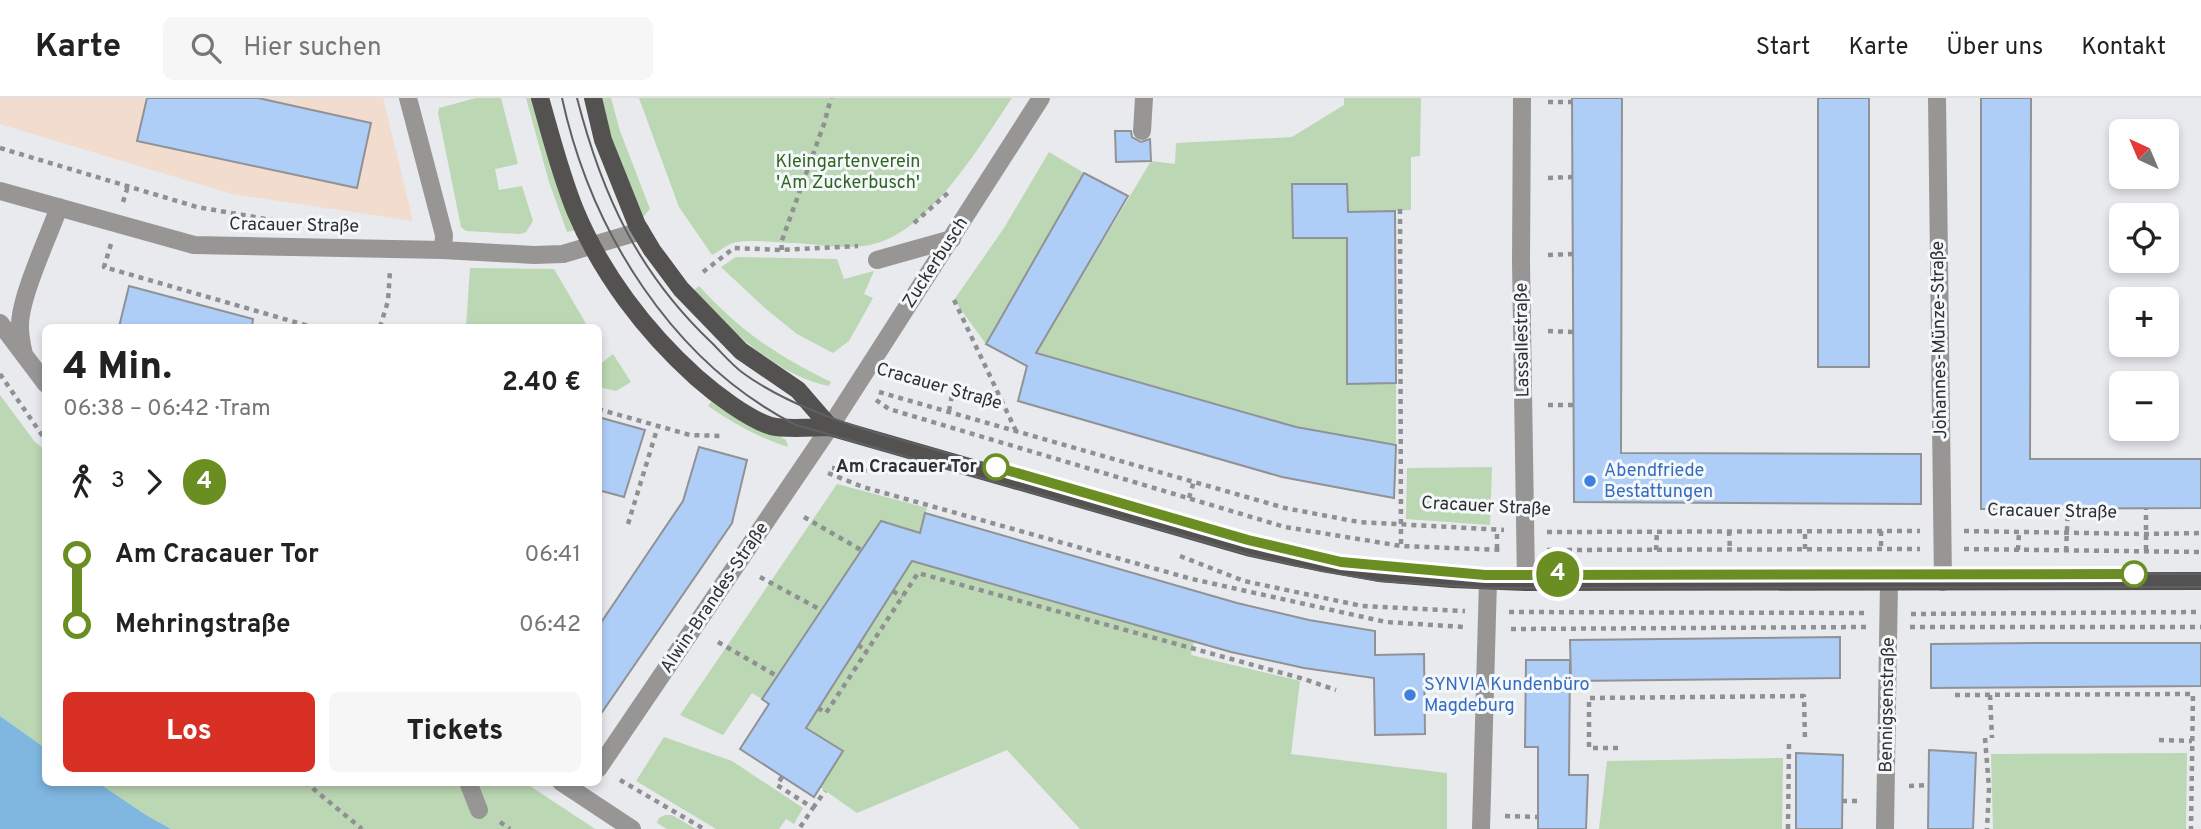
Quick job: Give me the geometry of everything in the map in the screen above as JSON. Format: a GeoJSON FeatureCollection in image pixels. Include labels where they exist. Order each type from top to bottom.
{"type":"FeatureCollection","features":[{"type":"Feature","properties":{"kind":"main road"},"geometry":{"type":"LineString","coordinates":[[540,98],[576,211],[631,309],[684,366],[710,389],[772,426],[830,427],[1251,548],[1379,573],[1526,582],[2201,581]]}},
{"type":"Feature","properties":{"kind":"main road"},"geometry":{"type":"LineString","coordinates":[[593,98],[603,140],[641,231],[676,283],[741,351],[798,390],[830,427]]}},
{"type":"Feature","properties":{"kind":"street"},"geometry":{"type":"LineString","coordinates":[[408,98],[444,235],[443,250]]}},
{"type":"Feature","properties":{"kind":"street","name":"Zuckerbusch"},"geometry":{"type":"LineString","coordinates":[[830,427],[1041,98]]}},
{"type":"Feature","properties":{"kind":"street"},"geometry":{"type":"LineString","coordinates":[[1142,131],[1144,98]]}},
{"type":"Feature","properties":{"kind":"street","name":"Lassallestraße"},"geometry":{"type":"LineString","coordinates":[[1522,98],[1521,262],[1526,582]]}},
{"type":"Feature","properties":{"kind":"street","name":"Johannes-Münze-Straße"},"geometry":{"type":"LineString","coordinates":[[1937,98],[1943,582]]}},
{"type":"Feature","properties":{"kind":"street","name":"Cracauer Straße"},"geometry":{"type":"LineString","coordinates":[[0,191],[194,245],[443,250],[534,255],[563,254],[641,231]]}},
{"type":"Feature","properties":{"kind":"street"},"geometry":{"type":"LineString","coordinates":[[24,354],[19,326],[30,284],[59,207]]}},
{"type":"Feature","properties":{"kind":"street"},"geometry":{"type":"LineString","coordinates":[[877,260],[952,239]]}},
{"type":"Feature","properties":{"kind":"street"},"geometry":{"type":"LineString","coordinates":[[0,323],[42,379]]}},
{"type":"Feature","properties":{"kind":"street","name":"Alwin-Brandes-Straße"},"geometry":{"type":"LineString","coordinates":[[602,764],[830,427]]}},
{"type":"Feature","properties":{"kind":"street"},"geometry":{"type":"LineString","coordinates":[[1481,823],[1488,581]]}},
{"type":"Feature","properties":{"kind":"street","name":"Bennigsenstraße"},"geometry":{"type":"LineString","coordinates":[[1885,829],[1889,582]]}},
{"type":"Feature","properties":{"kind":"street"},"geometry":{"type":"LineString","coordinates":[[470,786],[480,810]]}},
{"type":"Feature","properties":{"kind":"street"},"geometry":{"type":"LineString","coordinates":[[598,786],[632,829]]}},
{"type":"Feature","properties":{"kind":"path"},"geometry":{"type":"LineString","coordinates":[[782,250],[781,243],[831,98]]}},
{"type":"Feature","properties":{"kind":"path"},"geometry":{"type":"LineString","coordinates":[[1548,102],[1572,102]]}},
{"type":"Feature","properties":{"kind":"path","name":"Cracauer Straße"},"geometry":{"type":"LineString","coordinates":[[0,148],[197,207],[278,221]]}},
{"type":"Feature","properties":{"kind":"path"},"geometry":{"type":"LineString","coordinates":[[1548,178],[1572,177]]}},
{"type":"Feature","properties":{"kind":"path"},"geometry":{"type":"LineString","coordinates":[[907,229],[949,193],[957,182]]}},
{"type":"Feature","properties":{"kind":"path"},"geometry":{"type":"LineString","coordinates":[[1400,209],[1398,354],[1401,546]]}},
{"type":"Feature","properties":{"kind":"path"},"geometry":{"type":"LineString","coordinates":[[703,272],[734,248],[782,250],[860,247]]}},
{"type":"Feature","properties":{"kind":"path"},"geometry":{"type":"LineString","coordinates":[[381,324],[388,301],[391,249]]}},
{"type":"Feature","properties":{"kind":"path"},"geometry":{"type":"LineString","coordinates":[[1548,255],[1573,254]]}},
{"type":"Feature","properties":{"kind":"path"},"geometry":{"type":"LineString","coordinates":[[104,267],[302,324]]}},
{"type":"Feature","properties":{"kind":"path"},"geometry":{"type":"LineString","coordinates":[[954,300],[1016,431]]}},
{"type":"Feature","properties":{"kind":"path"},"geometry":{"type":"LineString","coordinates":[[1548,331],[1573,332]]}},
{"type":"Feature","properties":{"kind":"path"},"geometry":{"type":"LineString","coordinates":[[0,374],[42,435]]}},
{"type":"Feature","properties":{"kind":"path","name":"Cracauer Straße"},"geometry":{"type":"LineString","coordinates":[[856,385],[1285,508],[1359,522],[1526,531],[1881,531],[2018,550],[2201,552]]}},
{"type":"Feature","properties":{"kind":"path","name":"Cracauer Straße"},"geometry":{"type":"LineString","coordinates":[[856,385],[888,409],[1285,527],[1401,546],[1526,551],[1881,549],[2019,532],[2201,533]]}},
{"type":"Feature","properties":{"kind":"path"},"geometry":{"type":"LineString","coordinates":[[948,411],[953,390]]}},
{"type":"Feature","properties":{"kind":"path"},"geometry":{"type":"LineString","coordinates":[[1548,405],[1574,405]]}},
{"type":"Feature","properties":{"kind":"path"},"geometry":{"type":"LineString","coordinates":[[602,409],[690,435],[723,436]]}},
{"type":"Feature","properties":{"kind":"path"},"geometry":{"type":"LineString","coordinates":[[628,524],[658,426]]}},
{"type":"Feature","properties":{"kind":"path"},"geometry":{"type":"LineString","coordinates":[[2146,508],[2146,550]]}},
{"type":"Feature","properties":{"kind":"path"},"geometry":{"type":"LineString","coordinates":[[2066,551],[2068,509]]}},
{"type":"Feature","properties":{"kind":"path"},"geometry":{"type":"LineString","coordinates":[[804,517],[861,550]]}},
{"type":"Feature","properties":{"kind":"path"},"geometry":{"type":"LineString","coordinates":[[1497,530],[1497,549]]}},
{"type":"Feature","properties":{"kind":"path"},"geometry":{"type":"LineString","coordinates":[[1656,550],[1657,531]]}},
{"type":"Feature","properties":{"kind":"path"},"geometry":{"type":"LineString","coordinates":[[1729,531],[1730,550]]}},
{"type":"Feature","properties":{"kind":"path"},"geometry":{"type":"LineString","coordinates":[[1805,531],[1805,549]]}},
{"type":"Feature","properties":{"kind":"path"},"geometry":{"type":"LineString","coordinates":[[1881,531],[1881,549]]}},
{"type":"Feature","properties":{"kind":"path"},"geometry":{"type":"LineString","coordinates":[[2018,550],[2019,532]]}},
{"type":"Feature","properties":{"kind":"path"},"geometry":{"type":"LineString","coordinates":[[818,708],[826,713],[918,573],[1336,690]]}},
{"type":"Feature","properties":{"kind":"path"},"geometry":{"type":"LineString","coordinates":[[760,577],[821,610]]}},
{"type":"Feature","properties":{"kind":"path"},"geometry":{"type":"LineString","coordinates":[[892,591],[902,597]]}},
{"type":"Feature","properties":{"kind":"path"},"geometry":{"type":"LineString","coordinates":[[1889,614],[2201,612]]}},
{"type":"Feature","properties":{"kind":"path"},"geometry":{"type":"LineString","coordinates":[[718,642],[777,676]]}},
{"type":"Feature","properties":{"kind":"path"},"geometry":{"type":"LineString","coordinates":[[858,645],[867,651]]}},
{"type":"Feature","properties":{"kind":"path"},"geometry":{"type":"LineString","coordinates":[[1955,695],[2193,694],[2191,829]]}},
{"type":"Feature","properties":{"kind":"path"},"geometry":{"type":"LineString","coordinates":[[1990,695],[1992,738]]}},
{"type":"Feature","properties":{"kind":"path"},"geometry":{"type":"LineString","coordinates":[[1618,748],[1589,748],[1589,698],[1804,696],[1805,740]]}},
{"type":"Feature","properties":{"kind":"path"},"geometry":{"type":"LineString","coordinates":[[1986,738],[1989,788],[1987,829]]}},
{"type":"Feature","properties":{"kind":"path"},"geometry":{"type":"LineString","coordinates":[[2159,740],[2192,741]]}},
{"type":"Feature","properties":{"kind":"path"},"geometry":{"type":"LineString","coordinates":[[1788,829],[1789,741]]}},
{"type":"Feature","properties":{"kind":"path"},"geometry":{"type":"LineString","coordinates":[[782,777],[777,785],[813,808]]}},
{"type":"Feature","properties":{"kind":"path"},"geometry":{"type":"LineString","coordinates":[[602,783],[704,829]]}},
{"type":"Feature","properties":{"kind":"path"},"geometry":{"type":"LineString","coordinates":[[310,786],[362,829]]}},
{"type":"Feature","properties":{"kind":"path"},"geometry":{"type":"LineString","coordinates":[[799,829],[825,791]]}},
{"type":"Feature","properties":{"kind":"path"},"geometry":{"type":"LineString","coordinates":[[1481,823],[1539,817]]}},
{"type":"Feature","properties":{"kind":"shaded area"},"geometry":{"type":"Polygon","coordinates":[[[0,98],[383,98],[413,221],[232,194],[0,124],[0,98]]]}},
{"type":"Feature","properties":{"kind":"green space"},"geometry":{"type":"Polygon","coordinates":[[[476,98],[501,98],[518,164],[495,169],[499,190],[522,186],[533,221],[526,232],[466,231],[461,227],[438,113],[439,108],[476,98]]]}},
{"type":"Feature","properties":{"kind":"green space"},"geometry":{"type":"Polygon","coordinates":[[[526,98],[534,98],[577,230],[567,232],[549,182],[526,98]]]}},
{"type":"Feature","properties":{"kind":"green space"},"geometry":{"type":"Polygon","coordinates":[[[600,98],[611,98],[620,131],[650,209],[643,217],[610,138],[600,98]]]}},
{"type":"Feature","properties":{"kind":"green space","name":"Kleingartenverein 'Am Zuckerbusch'"},"geometry":{"type":"Polygon","coordinates":[[[639,98],[1012,98],[951,185],[912,224],[891,238],[851,247],[744,241],[730,244],[712,255],[679,207],[639,98]]]}},
{"type":"Feature","properties":{"kind":"green space"},"geometry":{"type":"Polygon","coordinates":[[[1344,98],[1421,98],[1420,156],[1411,157],[1411,210],[1348,212],[1347,184],[1292,185],[1293,238],[1347,238],[1348,384],[1396,383],[1396,445],[1296,427],[1036,353],[1151,161],[1175,164],[1176,143],[1292,137],[1344,105],[1344,98]]]}},
{"type":"Feature","properties":{"kind":"green space"},"geometry":{"type":"Polygon","coordinates":[[[1049,152],[1084,173],[986,344],[954,300],[1004,228],[1049,152]]]}},
{"type":"Feature","properties":{"kind":"green space"},"geometry":{"type":"Polygon","coordinates":[[[736,257],[837,259],[844,279],[874,271],[864,294],[873,298],[849,341],[833,353],[797,334],[721,267],[736,257]]]}},
{"type":"Feature","properties":{"kind":"green space"},"geometry":{"type":"Polygon","coordinates":[[[470,268],[554,269],[586,324],[466,324],[470,268]]]}},
{"type":"Feature","properties":{"kind":"green space"},"geometry":{"type":"Polygon","coordinates":[[[699,286],[744,329],[776,352],[831,382],[829,386],[791,372],[755,349],[692,292],[699,286]]]}},
{"type":"Feature","properties":{"kind":"green space"},"geometry":{"type":"Polygon","coordinates":[[[613,354],[631,382],[616,391],[602,388],[602,363],[613,354]]]}},
{"type":"Feature","properties":{"kind":"green space"},"geometry":{"type":"Polygon","coordinates":[[[0,395],[42,448],[42,746],[0,716],[0,395]]]}},
{"type":"Feature","properties":{"kind":"green space"},"geometry":{"type":"Polygon","coordinates":[[[712,401],[786,440],[788,447],[757,435],[727,418],[708,406],[712,401]]]}},
{"type":"Feature","properties":{"kind":"green space"},"geometry":{"type":"Polygon","coordinates":[[[1492,467],[1490,525],[1406,519],[1407,468],[1492,467]]]}},
{"type":"Feature","properties":{"kind":"green space"},"geometry":{"type":"Polygon","coordinates":[[[837,484],[927,508],[920,533],[881,522],[762,699],[752,693],[723,735],[680,715],[837,484]]]}},
{"type":"Feature","properties":{"kind":"green space"},"geometry":{"type":"Polygon","coordinates":[[[912,561],[1194,641],[1191,655],[1300,681],[1291,754],[1447,773],[1447,829],[1080,829],[1007,750],[857,813],[820,787],[843,751],[806,727],[912,561]]]}},
{"type":"Feature","properties":{"kind":"green space"},"geometry":{"type":"Polygon","coordinates":[[[664,737],[732,761],[803,808],[794,824],[786,819],[779,829],[716,829],[636,781],[664,737]]]}},
{"type":"Feature","properties":{"kind":"green space"},"geometry":{"type":"Polygon","coordinates":[[[2187,753],[2186,829],[1993,829],[1991,754],[2187,753]]]}},
{"type":"Feature","properties":{"kind":"green space"},"geometry":{"type":"Polygon","coordinates":[[[1783,758],[1782,829],[1599,829],[1607,761],[1783,758]]]}},
{"type":"Feature","properties":{"kind":"green space"},"geometry":{"type":"Polygon","coordinates":[[[103,786],[530,786],[595,829],[171,829],[103,786]]]}},
{"type":"Feature","properties":{"kind":"green space"},"geometry":{"type":"Polygon","coordinates":[[[672,815],[696,829],[667,829],[657,823],[659,818],[672,815]]]}},
{"type":"Feature","properties":{"kind":"water"},"geometry":{"type":"Polygon","coordinates":[[[0,716],[42,746],[42,786],[103,786],[171,829],[0,829],[0,716]]]}},
{"type":"Feature","properties":{"kind":"building"},"geometry":{"type":"Polygon","coordinates":[[[147,98],[258,98],[371,123],[357,188],[137,141],[147,98]]]}},
{"type":"Feature","properties":{"kind":"building"},"geometry":{"type":"Polygon","coordinates":[[[1572,98],[1622,98],[1621,453],[1921,454],[1921,504],[1574,502],[1572,98]]]}},
{"type":"Feature","properties":{"kind":"building"},"geometry":{"type":"Polygon","coordinates":[[[1818,98],[1869,98],[1869,367],[1818,367],[1818,98]]]}},
{"type":"Feature","properties":{"kind":"building"},"geometry":{"type":"Polygon","coordinates":[[[1981,98],[2031,98],[2030,459],[2201,459],[2201,508],[1981,509],[1981,98]]]}},
{"type":"Feature","properties":{"kind":"building"},"geometry":{"type":"Polygon","coordinates":[[[1115,131],[1131,131],[1132,137],[1141,142],[1150,139],[1151,161],[1116,162],[1115,131]]]}},
{"type":"Feature","properties":{"kind":"building"},"geometry":{"type":"Polygon","coordinates":[[[1084,173],[1128,196],[1036,353],[1296,427],[1396,445],[1394,498],[1282,477],[1018,401],[1027,366],[986,344],[1084,173]]]}},
{"type":"Feature","properties":{"kind":"building"},"geometry":{"type":"Polygon","coordinates":[[[1292,184],[1347,184],[1348,212],[1395,211],[1396,383],[1347,384],[1347,238],[1293,238],[1292,184]]]}},
{"type":"Feature","properties":{"kind":"building"},"geometry":{"type":"Polygon","coordinates":[[[129,286],[253,319],[252,324],[120,324],[129,286]]]}},
{"type":"Feature","properties":{"kind":"building"},"geometry":{"type":"Polygon","coordinates":[[[602,418],[645,430],[624,497],[602,491],[602,418]]]}},
{"type":"Feature","properties":{"kind":"building"},"geometry":{"type":"Polygon","coordinates":[[[699,447],[747,460],[732,523],[602,712],[602,621],[683,501],[699,447]]]}},
{"type":"Feature","properties":{"kind":"building"},"geometry":{"type":"Polygon","coordinates":[[[925,513],[1237,603],[1309,620],[1375,631],[1375,655],[1424,654],[1425,734],[1375,735],[1374,678],[1304,668],[1231,652],[912,561],[806,728],[843,751],[814,797],[740,749],[769,704],[762,699],[881,521],[920,533],[925,513]]]}},
{"type":"Feature","properties":{"kind":"building"},"geometry":{"type":"Polygon","coordinates":[[[1840,637],[1840,678],[1571,681],[1570,640],[1840,637]]]}},
{"type":"Feature","properties":{"kind":"building"},"geometry":{"type":"Polygon","coordinates":[[[2201,643],[2201,686],[1931,688],[1931,644],[2201,643]]]}},
{"type":"Feature","properties":{"kind":"building"},"geometry":{"type":"Polygon","coordinates":[[[1526,660],[1570,660],[1569,775],[1588,775],[1586,829],[1538,829],[1538,747],[1525,747],[1526,660]]]}},
{"type":"Feature","properties":{"kind":"building"},"geometry":{"type":"Polygon","coordinates":[[[1929,750],[1976,753],[1973,829],[1928,829],[1929,750]]]}},
{"type":"Feature","properties":{"kind":"building"},"geometry":{"type":"Polygon","coordinates":[[[1796,753],[1843,755],[1842,829],[1796,829],[1796,753]]]}},
{"type":"Feature","properties":{"kind":"tram line"},"geometry":{"type":"LineString","coordinates":[[562,98],[575,148],[593,196],[616,243],[643,288],[675,329],[711,366],[752,398],[796,425],[1250,555],[1380,581],[1487,588],[2201,587]]}},
{"type":"Feature","properties":{"kind":"tram line"},"geometry":{"type":"LineString","coordinates":[[577,98],[598,167],[626,231],[663,289],[686,316],[735,366],[758,383],[809,409],[880,434],[1341,562],[1485,575],[2201,574]]}},
{"type":"Feature","properties":{"kind":"tram line","name":"4"},"geometry":{"type":"LineString","coordinates":[[996,467],[1248,540],[1341,562],[1378,566],[1485,575],[2134,574]]}},
{"type":"Feature","properties":{"kind":"place","name":"Am Cracauer Tor"},"geometry":{"type":"Point","coordinates":[996,467]}},
{"type":"Feature","properties":{"kind":"place","name":"Abendfriede Bestattungen"},"geometry":{"type":"Point","coordinates":[1590,481]}},
{"type":"Feature","properties":{"kind":"place","name":"SYNVIA Kundenbüro Magdeburg"},"geometry":{"type":"Point","coordinates":[1410,695]}}]}
